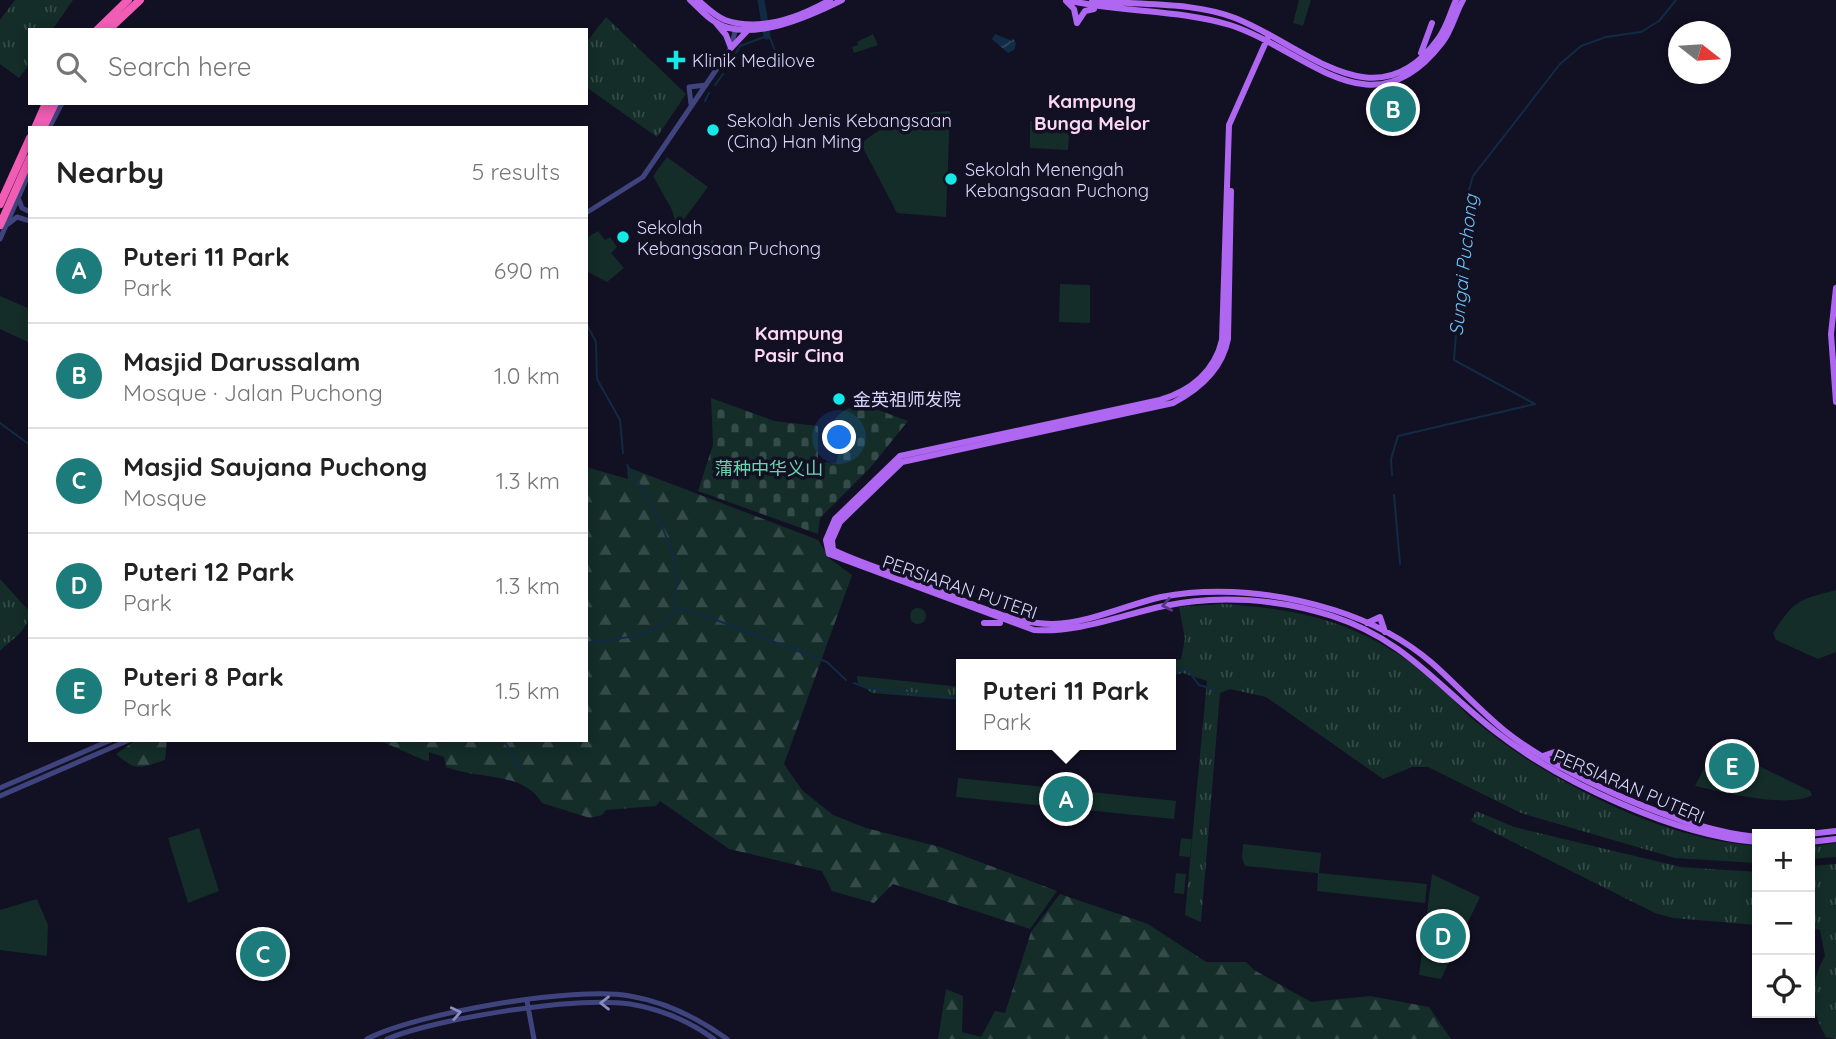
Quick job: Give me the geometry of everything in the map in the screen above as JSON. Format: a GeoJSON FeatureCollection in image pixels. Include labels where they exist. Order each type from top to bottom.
{"type":"FeatureCollection","features":[{"type":"Feature","properties":{"kind":"highway"},"geometry":{"type":"LineString","coordinates":[[99,28],[128,0]]}},
{"type":"Feature","properties":{"kind":"highway"},"geometry":{"type":"LineString","coordinates":[[110,28],[140,0]]}},
{"type":"Feature","properties":{"kind":"highway"},"geometry":{"type":"LineString","coordinates":[[36,126],[45,105]]}},
{"type":"Feature","properties":{"kind":"highway"},"geometry":{"type":"LineString","coordinates":[[44,126],[54,105]]}},
{"type":"Feature","properties":{"kind":"highway"},"geometry":{"type":"LineString","coordinates":[[0,204],[28,142]]}},
{"type":"Feature","properties":{"kind":"highway"},"geometry":{"type":"LineString","coordinates":[[3,225],[28,163]]}},
{"type":"Feature","properties":{"kind":"main road"},"geometry":{"type":"LineString","coordinates":[[690,0],[726,35],[731,48]]}},
{"type":"Feature","properties":{"kind":"main road"},"geometry":{"type":"LineString","coordinates":[[698,0],[722,19],[736,25]]}},
{"type":"Feature","properties":{"kind":"main road"},"geometry":{"type":"LineString","coordinates":[[772,24],[830,0]]}},
{"type":"Feature","properties":{"kind":"main road"},"geometry":{"type":"LineString","coordinates":[[715,23],[755,26],[800,21],[842,0]]}},
{"type":"Feature","properties":{"kind":"main road"},"geometry":{"type":"LineString","coordinates":[[1066,0],[1200,18],[1268,39],[1334,69],[1369,79],[1393,75],[1411,65],[1437,40],[1457,0]]}},
{"type":"Feature","properties":{"kind":"main road"},"geometry":{"type":"LineString","coordinates":[[1066,0],[1071,4],[1077,23],[1085,12],[1110,4],[1203,10],[1235,18],[1284,52],[1327,73],[1374,88],[1410,73],[1437,48],[1463,0]]}},
{"type":"Feature","properties":{"kind":"main road"},"geometry":{"type":"LineString","coordinates":[[1411,65],[1425,46],[1432,23]]}},
{"type":"Feature","properties":{"kind":"main road"},"geometry":{"type":"LineString","coordinates":[[731,48],[742,33],[755,26]]}},
{"type":"Feature","properties":{"kind":"main road"},"geometry":{"type":"LineString","coordinates":[[1253,35],[1261,54]]}},
{"type":"Feature","properties":{"kind":"main road"},"geometry":{"type":"LineString","coordinates":[[1229,209],[1233,125],[1268,39]]}},
{"type":"Feature","properties":{"kind":"main road"},"geometry":{"type":"LineString","coordinates":[[1261,54],[1284,52]]}},
{"type":"Feature","properties":{"kind":"main road","name":"PERSIARAN PUTERI"},"geometry":{"type":"LineString","coordinates":[[1229,209],[1222,340],[1213,364],[1197,382],[1160,400],[900,456],[891,461],[832,524],[826,545],[832,555],[1019,626],[1063,631],[1166,605],[1209,599],[1308,610],[1377,628],[1424,656],[1492,720],[1565,769],[1682,821],[1752,835]]}},
{"type":"Feature","properties":{"kind":"main road","name":"PERSIARAN PUTERI"},"geometry":{"type":"LineString","coordinates":[[1229,209],[1227,343],[1214,371],[1199,388],[1173,402],[902,463],[840,522],[832,547],[837,552],[924,585],[1039,624],[1065,623],[1161,598],[1216,591],[1306,603],[1367,626],[1431,673],[1495,731],[1559,774],[1690,830],[1752,841]]}},
{"type":"Feature","properties":{"kind":"main road"},"geometry":{"type":"LineString","coordinates":[[1836,288],[1831,347],[1836,402]]}},
{"type":"Feature","properties":{"kind":"main road"},"geometry":{"type":"LineString","coordinates":[[1367,626],[1380,617],[1385,632]]}},
{"type":"Feature","properties":{"kind":"main road"},"geometry":{"type":"LineString","coordinates":[[984,623],[991,621],[1019,626]]}},
{"type":"Feature","properties":{"kind":"main road"},"geometry":{"type":"LineString","coordinates":[[1377,628],[1387,641]]}},
{"type":"Feature","properties":{"kind":"main road"},"geometry":{"type":"LineString","coordinates":[[1543,756],[1560,750],[1560,762],[1565,769]]}},
{"type":"Feature","properties":{"kind":"main road"},"geometry":{"type":"LineString","coordinates":[[1815,833],[1836,831]]}},
{"type":"Feature","properties":{"kind":"main road"},"geometry":{"type":"LineString","coordinates":[[1815,841],[1836,839]]}},
{"type":"Feature","properties":{"kind":"street"},"geometry":{"type":"LineString","coordinates":[[588,212],[643,177],[731,48],[736,25]]}},
{"type":"Feature","properties":{"kind":"street"},"geometry":{"type":"LineString","coordinates":[[691,107],[688,87],[706,85]]}},
{"type":"Feature","properties":{"kind":"street"},"geometry":{"type":"LineString","coordinates":[[50,126],[61,105]]}},
{"type":"Feature","properties":{"kind":"street"},"geometry":{"type":"LineString","coordinates":[[0,239],[3,225],[28,176]]}},
{"type":"Feature","properties":{"kind":"street"},"geometry":{"type":"LineString","coordinates":[[19,196],[22,208],[28,211]]}},
{"type":"Feature","properties":{"kind":"street"},"geometry":{"type":"LineString","coordinates":[[3,225],[17,218],[28,221]]}},
{"type":"Feature","properties":{"kind":"street"},"geometry":{"type":"LineString","coordinates":[[0,788],[106,742]]}},
{"type":"Feature","properties":{"kind":"street"},"geometry":{"type":"LineString","coordinates":[[0,796],[125,742]]}},
{"type":"Feature","properties":{"kind":"street"},"geometry":{"type":"LineString","coordinates":[[367,1039],[412,1023],[527,1001],[594,994],[630,996],[678,1010],[727,1039]]}},
{"type":"Feature","properties":{"kind":"street"},"geometry":{"type":"LineString","coordinates":[[527,1001],[534,1039]]}},
{"type":"Feature","properties":{"kind":"street"},"geometry":{"type":"LineString","coordinates":[[387,1039],[413,1030],[529,1009],[628,1004],[665,1013],[714,1039]]}},
{"type":"Feature","properties":{"kind":"green space"},"geometry":{"type":"Polygon","coordinates":[[[15,0],[73,0],[53,28],[28,28],[28,66],[19,78],[0,64],[0,20],[15,0]]]}},
{"type":"Feature","properties":{"kind":"green space"},"geometry":{"type":"Polygon","coordinates":[[[1299,0],[1311,0],[1303,26],[1293,23],[1299,0]]]}},
{"type":"Feature","properties":{"kind":"green space"},"geometry":{"type":"Polygon","coordinates":[[[606,17],[686,94],[657,137],[588,88],[588,40],[606,17]]]}},
{"type":"Feature","properties":{"kind":"green space"},"geometry":{"type":"Polygon","coordinates":[[[873,34],[878,45],[854,53],[852,47],[858,45],[857,42],[873,34]]]}},
{"type":"Feature","properties":{"kind":"green space"},"geometry":{"type":"Polygon","coordinates":[[[950,111],[946,217],[897,213],[861,144],[891,124],[925,114],[950,111]]]}},
{"type":"Feature","properties":{"kind":"green space"},"geometry":{"type":"Polygon","coordinates":[[[1030,121],[1070,123],[1068,150],[1030,148],[1030,121]]]}},
{"type":"Feature","properties":{"kind":"green space"},"geometry":{"type":"Polygon","coordinates":[[[667,157],[708,187],[685,218],[676,224],[672,210],[653,176],[667,157]]]}},
{"type":"Feature","properties":{"kind":"green space"},"geometry":{"type":"Polygon","coordinates":[[[598,231],[605,240],[610,237],[617,247],[611,253],[624,268],[607,282],[588,272],[588,237],[598,231]]]}},
{"type":"Feature","properties":{"kind":"green space"},"geometry":{"type":"Polygon","coordinates":[[[712,240],[731,253],[737,248],[742,251],[751,241],[762,249],[695,261],[712,240]]]}},
{"type":"Feature","properties":{"kind":"green space"},"geometry":{"type":"Polygon","coordinates":[[[1060,284],[1090,285],[1090,323],[1059,322],[1060,284]]]}},
{"type":"Feature","properties":{"kind":"green space"},"geometry":{"type":"Polygon","coordinates":[[[0,296],[28,308],[28,342],[0,329],[0,296]]]}},
{"type":"Feature","properties":{"kind":"green space","name":"蒲种中华义山"},"geometry":{"type":"Polygon","coordinates":[[[711,398],[774,421],[818,426],[818,462],[836,463],[845,429],[830,427],[839,415],[849,408],[877,404],[878,410],[908,421],[870,468],[820,518],[818,534],[698,491],[713,445],[711,398]]]}},
{"type":"Feature","properties":{"kind":"green space"},"geometry":{"type":"Polygon","coordinates":[[[627,467],[818,540],[829,558],[852,575],[784,764],[802,790],[833,815],[866,828],[940,847],[1057,891],[1030,929],[893,884],[874,903],[832,891],[822,871],[729,849],[660,801],[656,806],[606,810],[602,815],[590,818],[542,803],[534,793],[512,781],[459,771],[446,767],[444,757],[429,752],[429,761],[424,760],[377,742],[588,742],[588,468],[628,479],[627,467]]]}},
{"type":"Feature","properties":{"kind":"green space"},"geometry":{"type":"Polygon","coordinates":[[[0,579],[28,610],[28,621],[0,651],[0,579]]]}},
{"type":"Feature","properties":{"kind":"green space"},"geometry":{"type":"Polygon","coordinates":[[[1836,590],[1836,652],[1818,659],[1776,640],[1773,633],[1798,603],[1836,590]]]}},
{"type":"Feature","properties":{"kind":"green space"},"geometry":{"type":"Polygon","coordinates":[[[1222,604],[1259,607],[1314,617],[1349,628],[1396,653],[1424,672],[1470,717],[1536,765],[1608,804],[1645,820],[1721,841],[1752,845],[1752,863],[1675,858],[1521,813],[1428,767],[1412,767],[1383,779],[1266,697],[1230,689],[1220,693],[1201,922],[1185,915],[1207,681],[1183,673],[1176,675],[1176,660],[1181,659],[1185,639],[1179,607],[1222,604]]]}},
{"type":"Feature","properties":{"kind":"green space"},"geometry":{"type":"Polygon","coordinates":[[[918,608],[924,610],[924,622],[918,624],[912,622],[910,616],[912,610],[918,608]]]}},
{"type":"Feature","properties":{"kind":"green space"},"geometry":{"type":"Polygon","coordinates":[[[0,611],[15,628],[0,642],[0,611]]]}},
{"type":"Feature","properties":{"kind":"green space"},"geometry":{"type":"Polygon","coordinates":[[[857,676],[956,686],[956,700],[872,693],[858,683],[857,676]]]}},
{"type":"Feature","properties":{"kind":"green space"},"geometry":{"type":"Polygon","coordinates":[[[133,742],[167,742],[165,760],[149,765],[134,766],[116,754],[133,742]]]}},
{"type":"Feature","properties":{"kind":"green space"},"geometry":{"type":"Polygon","coordinates":[[[1716,745],[1810,791],[1812,795],[1801,799],[1772,800],[1695,786],[1716,745]]]}},
{"type":"Feature","properties":{"kind":"green space"},"geometry":{"type":"Polygon","coordinates":[[[958,778],[1176,801],[1174,819],[956,797],[958,778]]]}},
{"type":"Feature","properties":{"kind":"green space"},"geometry":{"type":"Polygon","coordinates":[[[1476,811],[1514,827],[1681,867],[1752,872],[1752,925],[1673,918],[1655,913],[1471,821],[1476,811]]]}},
{"type":"Feature","properties":{"kind":"green space"},"geometry":{"type":"Polygon","coordinates":[[[199,828],[219,891],[188,903],[168,838],[199,828]]]}},
{"type":"Feature","properties":{"kind":"green space"},"geometry":{"type":"Polygon","coordinates":[[[1181,838],[1192,839],[1190,857],[1179,856],[1181,838]]]}},
{"type":"Feature","properties":{"kind":"green space"},"geometry":{"type":"Polygon","coordinates":[[[1836,843],[1836,857],[1815,859],[1815,846],[1836,843]]]}},
{"type":"Feature","properties":{"kind":"green space"},"geometry":{"type":"Polygon","coordinates":[[[1243,844],[1321,853],[1319,873],[1427,884],[1425,903],[1317,891],[1318,873],[1245,866],[1242,858],[1243,844]]]}},
{"type":"Feature","properties":{"kind":"green space"},"geometry":{"type":"Polygon","coordinates":[[[1836,864],[1836,1039],[1826,1037],[1815,1010],[1815,981],[1825,956],[1820,930],[1815,929],[1815,866],[1836,864]]]}},
{"type":"Feature","properties":{"kind":"green space"},"geometry":{"type":"Polygon","coordinates":[[[1176,873],[1186,874],[1184,894],[1174,893],[1176,873]]]}},
{"type":"Feature","properties":{"kind":"green space"},"geometry":{"type":"Polygon","coordinates":[[[1432,874],[1480,897],[1441,979],[1419,975],[1432,874]]]}},
{"type":"Feature","properties":{"kind":"green space"},"geometry":{"type":"Polygon","coordinates":[[[1060,894],[1148,924],[1206,962],[1246,962],[1254,970],[1311,1002],[1370,996],[1429,1007],[1451,1039],[938,1039],[946,989],[963,996],[962,1032],[981,1037],[995,1011],[1005,1013],[1031,932],[1060,894]]]}},
{"type":"Feature","properties":{"kind":"green space"},"geometry":{"type":"Polygon","coordinates":[[[37,899],[48,925],[47,956],[0,950],[0,910],[37,899]]]}},
{"type":"Feature","properties":{"kind":"water"},"geometry":{"type":"Polygon","coordinates":[[[995,34],[1012,41],[1013,38],[1016,44],[1014,50],[1008,53],[992,39],[995,34]]]}},
{"type":"Feature","properties":{"kind":"waterway"},"geometry":{"type":"LineString","coordinates":[[761,0],[767,36]]}},
{"type":"Feature","properties":{"kind":"waterway","name":"Sungai Puchong"},"geometry":{"type":"LineString","coordinates":[[1392,475],[1391,459],[1398,436],[1535,404],[1454,360],[1466,200],[1473,176],[1560,64],[1581,46],[1606,37],[1641,32],[1659,21],[1676,0]]}},
{"type":"Feature","properties":{"kind":"waterway"},"geometry":{"type":"LineString","coordinates":[[728,66],[740,46],[767,36],[779,61]]}},
{"type":"Feature","properties":{"kind":"waterway"},"geometry":{"type":"LineString","coordinates":[[715,85],[723,74]]}},
{"type":"Feature","properties":{"kind":"waterway"},"geometry":{"type":"LineString","coordinates":[[705,101],[709,93]]}},
{"type":"Feature","properties":{"kind":"waterway"},"geometry":{"type":"LineString","coordinates":[[588,327],[596,342],[597,379],[620,420],[623,453]]}},
{"type":"Feature","properties":{"kind":"waterway"},"geometry":{"type":"LineString","coordinates":[[0,423],[28,444]]}},
{"type":"Feature","properties":{"kind":"waterway"},"geometry":{"type":"LineString","coordinates":[[627,465],[650,502],[668,542],[677,575],[677,608],[695,612],[827,662],[846,680]]}},
{"type":"Feature","properties":{"kind":"waterway","name":"Sungai Puchong"},"geometry":{"type":"LineString","coordinates":[[1394,495],[1400,564]]}},
{"type":"Feature","properties":{"kind":"waterway"},"geometry":{"type":"LineString","coordinates":[[588,643],[648,632],[669,619],[676,609]]}},
{"type":"Feature","properties":{"kind":"waterway"},"geometry":{"type":"LineString","coordinates":[[1176,672],[1187,669],[1199,685],[1214,689]]}},
{"type":"Feature","properties":{"kind":"waterway"},"geometry":{"type":"LineString","coordinates":[[854,683],[867,688],[956,698]]}},
{"type":"Feature","properties":{"kind":"waterway"},"geometry":{"type":"LineString","coordinates":[[505,742],[520,769]]}},
{"type":"Feature","properties":{"kind":"place","name":"Klinik Medilove"},"geometry":{"type":"Point","coordinates":[676,60]}},
{"type":"Feature","properties":{"kind":"place","name":"Masjid Darussalam"},"geometry":{"type":"Point","coordinates":[1393,109]}},
{"type":"Feature","properties":{"kind":"place","name":"Sekolah Jenis Kebangsaan (Cina) Han Ming"},"geometry":{"type":"Point","coordinates":[713,130]}},
{"type":"Feature","properties":{"kind":"place","name":"Sekolah Menengah Kebangsaan Puchong"},"geometry":{"type":"Point","coordinates":[951,179]}},
{"type":"Feature","properties":{"kind":"place","name":"Sekolah Kebangsaan Puchong"},"geometry":{"type":"Point","coordinates":[623,237]}},
{"type":"Feature","properties":{"kind":"place","name":"金英祖师发院"},"geometry":{"type":"Point","coordinates":[839,399]}},
{"type":"Feature","properties":{"kind":"place","name":"Puteri 8 Park"},"geometry":{"type":"Point","coordinates":[1732,766]}},
{"type":"Feature","properties":{"kind":"place","name":"Puteri 11 Park"},"geometry":{"type":"Point","coordinates":[1066,799]}},
{"type":"Feature","properties":{"kind":"place","name":"Puteri 12 Park"},"geometry":{"type":"Point","coordinates":[1443,936]}},
{"type":"Feature","properties":{"kind":"place","name":"Masjid Saujana Puchong"},"geometry":{"type":"Point","coordinates":[263,954]}},
{"type":"Feature","properties":{"kind":"district","name":"Kampung Bunga Melor"},"geometry":{"type":"Point","coordinates":[1092,112]}},
{"type":"Feature","properties":{"kind":"district","name":"Kampung Pasir Cina"},"geometry":{"type":"Point","coordinates":[799,344]}}]}
